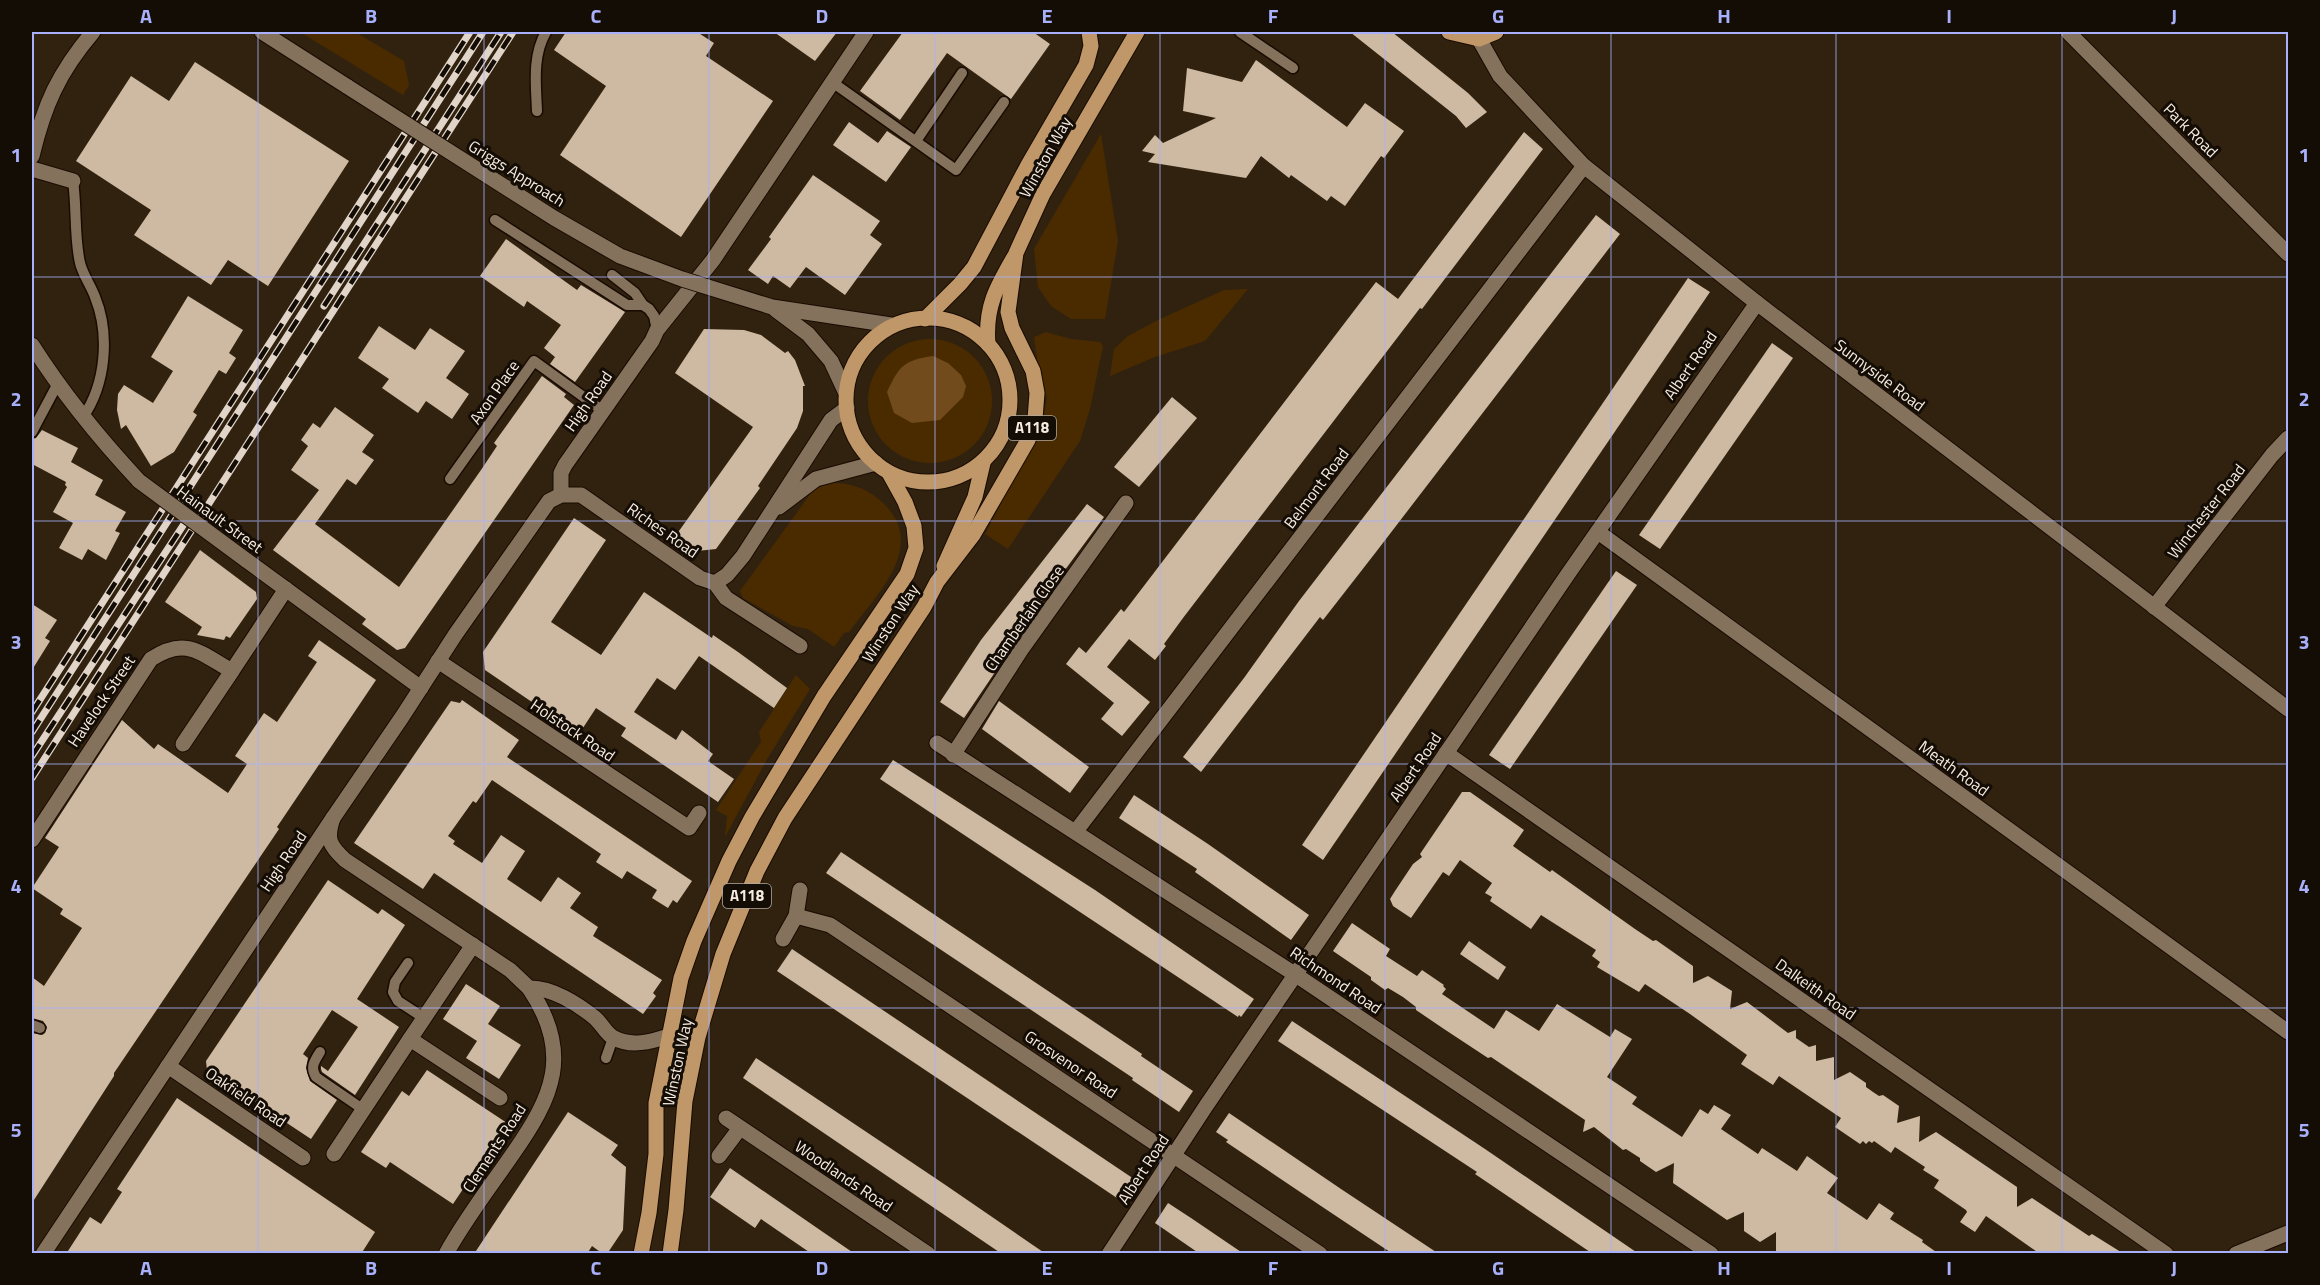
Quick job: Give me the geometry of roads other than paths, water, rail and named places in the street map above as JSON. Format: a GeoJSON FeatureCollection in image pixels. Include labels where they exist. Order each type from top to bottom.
{"type":"FeatureCollection","features":[{"type":"Feature","properties":{"kind":"main road","name":"Winston Way"},"geometry":{"type":"LineString","coordinates":[[925,319],[974,267],[1028,165],[1086,65],[1091,46],[1089,32]]}},
{"type":"Feature","properties":{"kind":"main road","name":"Winston Way"},"geometry":{"type":"LineString","coordinates":[[670,1254],[685,1101],[698,1037],[728,943],[757,871],[785,818],[924,607],[937,582],[973,535],[1028,440],[1035,419],[1038,393],[1033,371],[1016,336],[1008,312],[1016,254],[1043,194],[1137,32]]}},
{"type":"Feature","properties":{"kind":"main road"},"geometry":{"type":"LineString","coordinates":[[1449,32],[1479,39],[1496,32]]}},
{"type":"Feature","properties":{"kind":"main road","name":"A118"},"geometry":{"type":"LineString","coordinates":[[988,344],[987,327],[990,302],[1016,254]]}},
{"type":"Feature","properties":{"kind":"main road"},"geometry":{"type":"LineString","coordinates":[[908,319],[948,321],[970,330],[988,344],[1001,362],[1009,382],[1011,404],[1007,426],[998,446],[983,463],[966,474],[938,482],[908,480],[890,473],[876,464],[861,448],[851,429],[845,391],[849,375],[865,346],[891,325],[908,319]]}},
{"type":"Feature","properties":{"kind":"main road","name":"A118"},"geometry":{"type":"LineString","coordinates":[[937,582],[975,497],[983,463]]}},
{"type":"Feature","properties":{"kind":"main road","name":"Winston Way"},"geometry":{"type":"LineString","coordinates":[[640,1254],[649,1214],[656,1154],[656,1102],[681,978],[694,941],[747,825],[829,689],[907,574],[916,548],[914,526],[890,473]]}},
{"type":"Feature","properties":{"kind":"street"},"geometry":{"type":"LineString","coordinates":[[32,156],[39,127],[54,87],[77,50],[93,32]]}},
{"type":"Feature","properties":{"kind":"street","name":"Griggs Approach"},"geometry":{"type":"LineString","coordinates":[[262,32],[554,218],[620,256],[682,279],[772,307],[891,325]]}},
{"type":"Feature","properties":{"kind":"street"},"geometry":{"type":"LineString","coordinates":[[832,82],[866,32]]}},
{"type":"Feature","properties":{"kind":"street","name":"Park Road"},"geometry":{"type":"LineString","coordinates":[[2068,32],[2289,254]]}},
{"type":"Feature","properties":{"kind":"street","name":"Sunnyside Road"},"geometry":{"type":"LineString","coordinates":[[1479,39],[1500,76],[1584,166],[1757,303],[2289,709]]}},
{"type":"Feature","properties":{"kind":"street","name":"High Road"},"geometry":{"type":"LineString","coordinates":[[43,1254],[438,661],[535,519],[549,501],[561,495],[561,473],[652,341],[657,330],[713,260],[832,82]]}},
{"type":"Feature","properties":{"kind":"street","name":"Belmont Road"},"geometry":{"type":"LineString","coordinates":[[1076,831],[1584,166]]}},
{"type":"Feature","properties":{"kind":"street"},"geometry":{"type":"LineString","coordinates":[[32,169],[73,181]]}},
{"type":"Feature","properties":{"kind":"street","name":"Albert Road"},"geometry":{"type":"LineString","coordinates":[[1108,1254],[1446,753],[1671,424],[1757,303]]}},
{"type":"Feature","properties":{"kind":"street","name":"Griggs Approach"},"geometry":{"type":"LineString","coordinates":[[772,307],[808,334],[831,361],[845,391]]}},
{"type":"Feature","properties":{"kind":"street","name":"Hainault Street"},"geometry":{"type":"LineString","coordinates":[[32,345],[57,385],[97,436],[139,481],[421,688]]}},
{"type":"Feature","properties":{"kind":"street"},"geometry":{"type":"LineString","coordinates":[[714,583],[727,575],[773,512],[831,420],[847,408]]}},
{"type":"Feature","properties":{"kind":"street","name":"Winchester Road"},"geometry":{"type":"LineString","coordinates":[[2154,607],[2272,455],[2289,438]]}},
{"type":"Feature","properties":{"kind":"street"},"geometry":{"type":"LineString","coordinates":[[773,512],[816,479],[876,464]]}},
{"type":"Feature","properties":{"kind":"street","name":"Riches Road"},"geometry":{"type":"LineString","coordinates":[[561,495],[581,495],[700,579],[714,583],[726,598],[800,646]]}},
{"type":"Feature","properties":{"kind":"street","name":"Chamberlain Close"},"geometry":{"type":"LineString","coordinates":[[954,755],[1021,650],[1126,503]]}},
{"type":"Feature","properties":{"kind":"street","name":"Meath Road"},"geometry":{"type":"LineString","coordinates":[[1598,532],[2289,1032]]}},
{"type":"Feature","properties":{"kind":"street"},"geometry":{"type":"LineString","coordinates":[[183,744],[286,590]]}},
{"type":"Feature","properties":{"kind":"street","name":"Havelock Street"},"geometry":{"type":"LineString","coordinates":[[32,840],[151,659],[164,650],[179,646],[194,649],[232,671]]}},
{"type":"Feature","properties":{"kind":"street","name":"Holstock Road"},"geometry":{"type":"LineString","coordinates":[[438,661],[694,831],[699,813]]}},
{"type":"Feature","properties":{"kind":"street","name":"Richmond Road"},"geometry":{"type":"LineString","coordinates":[[937,743],[1296,975],[1711,1254]]}},
{"type":"Feature","properties":{"kind":"street","name":"Dalkeith Road"},"geometry":{"type":"LineString","coordinates":[[1446,753],[2166,1254]]}},
{"type":"Feature","properties":{"kind":"street","name":"Clements Road"},"geometry":{"type":"LineString","coordinates":[[333,818],[329,829],[329,839],[334,849],[345,860],[510,970],[529,988],[544,1012],[549,1026],[553,1048],[553,1073],[548,1095],[535,1123],[446,1254]]}},
{"type":"Feature","properties":{"kind":"street"},"geometry":{"type":"LineString","coordinates":[[783,939],[795,916],[801,890]]}},
{"type":"Feature","properties":{"kind":"street","name":"Grosvenor Road"},"geometry":{"type":"LineString","coordinates":[[795,916],[830,925],[1320,1254]]}},
{"type":"Feature","properties":{"kind":"street"},"geometry":{"type":"LineString","coordinates":[[334,1154],[473,945]]}},
{"type":"Feature","properties":{"kind":"street"},"geometry":{"type":"LineString","coordinates":[[529,988],[540,987],[553,991],[595,1019],[613,1038],[641,1044],[668,1036]]}},
{"type":"Feature","properties":{"kind":"street"},"geometry":{"type":"LineString","coordinates":[[411,1039],[500,1098]]}},
{"type":"Feature","properties":{"kind":"street","name":"Oakfield Road"},"geometry":{"type":"LineString","coordinates":[[168,1066],[303,1158]]}},
{"type":"Feature","properties":{"kind":"street","name":"Woodlands Road"},"geometry":{"type":"LineString","coordinates":[[726,1118],[928,1254]]}},
{"type":"Feature","properties":{"kind":"street"},"geometry":{"type":"LineString","coordinates":[[719,1156],[740,1128]]}},
{"type":"Feature","properties":{"kind":"street"},"geometry":{"type":"LineString","coordinates":[[2236,1254],[2289,1233]]}},
{"type":"Feature","properties":{"kind":"lane"},"geometry":{"type":"LineString","coordinates":[[537,111],[536,67],[538,52],[546,32]]}},
{"type":"Feature","properties":{"kind":"lane"},"geometry":{"type":"LineString","coordinates":[[1240,32],[1293,68]]}},
{"type":"Feature","properties":{"kind":"lane"},"geometry":{"type":"LineString","coordinates":[[916,141],[962,73]]}},
{"type":"Feature","properties":{"kind":"lane"},"geometry":{"type":"LineString","coordinates":[[832,82],[956,170],[1004,102]]}},
{"type":"Feature","properties":{"kind":"lane"},"geometry":{"type":"LineString","coordinates":[[73,181],[76,202],[75,237],[81,267],[96,297],[103,322],[102,371],[93,401],[83,417]]}},
{"type":"Feature","properties":{"kind":"lane"},"geometry":{"type":"LineString","coordinates":[[495,220],[627,305],[643,305]]}},
{"type":"Feature","properties":{"kind":"lane"},"geometry":{"type":"LineString","coordinates":[[612,275],[635,292],[654,316],[657,330]]}},
{"type":"Feature","properties":{"kind":"lane","name":"Axon Place"},"geometry":{"type":"LineString","coordinates":[[450,479],[534,362],[603,411]]}},
{"type":"Feature","properties":{"kind":"lane"},"geometry":{"type":"LineString","coordinates":[[32,432],[57,385]]}},
{"type":"Feature","properties":{"kind":"lane"},"geometry":{"type":"LineString","coordinates":[[408,963],[395,982],[393,992],[398,1001],[424,1018]]}},
{"type":"Feature","properties":{"kind":"lane"},"geometry":{"type":"LineString","coordinates":[[606,1058],[613,1038]]}},
{"type":"Feature","properties":{"kind":"lane"},"geometry":{"type":"LineString","coordinates":[[320,1052],[313,1064],[312,1071],[315,1077],[364,1110]]}},
{"type":"Feature","properties":{"kind":"railway"},"geometry":{"type":"LineString","coordinates":[[32,712],[470,32]]}},
{"type":"Feature","properties":{"kind":"railway"},"geometry":{"type":"LineString","coordinates":[[32,732],[483,32]]}},
{"type":"Feature","properties":{"kind":"railway"},"geometry":{"type":"LineString","coordinates":[[324,306],[501,32]]}},
{"type":"Feature","properties":{"kind":"railway"},"geometry":{"type":"LineString","coordinates":[[32,778],[513,32]]}},
{"type":"Feature","properties":{"kind":"railway"},"geometry":{"type":"LineString","coordinates":[[32,756],[186,521]]}}]}
